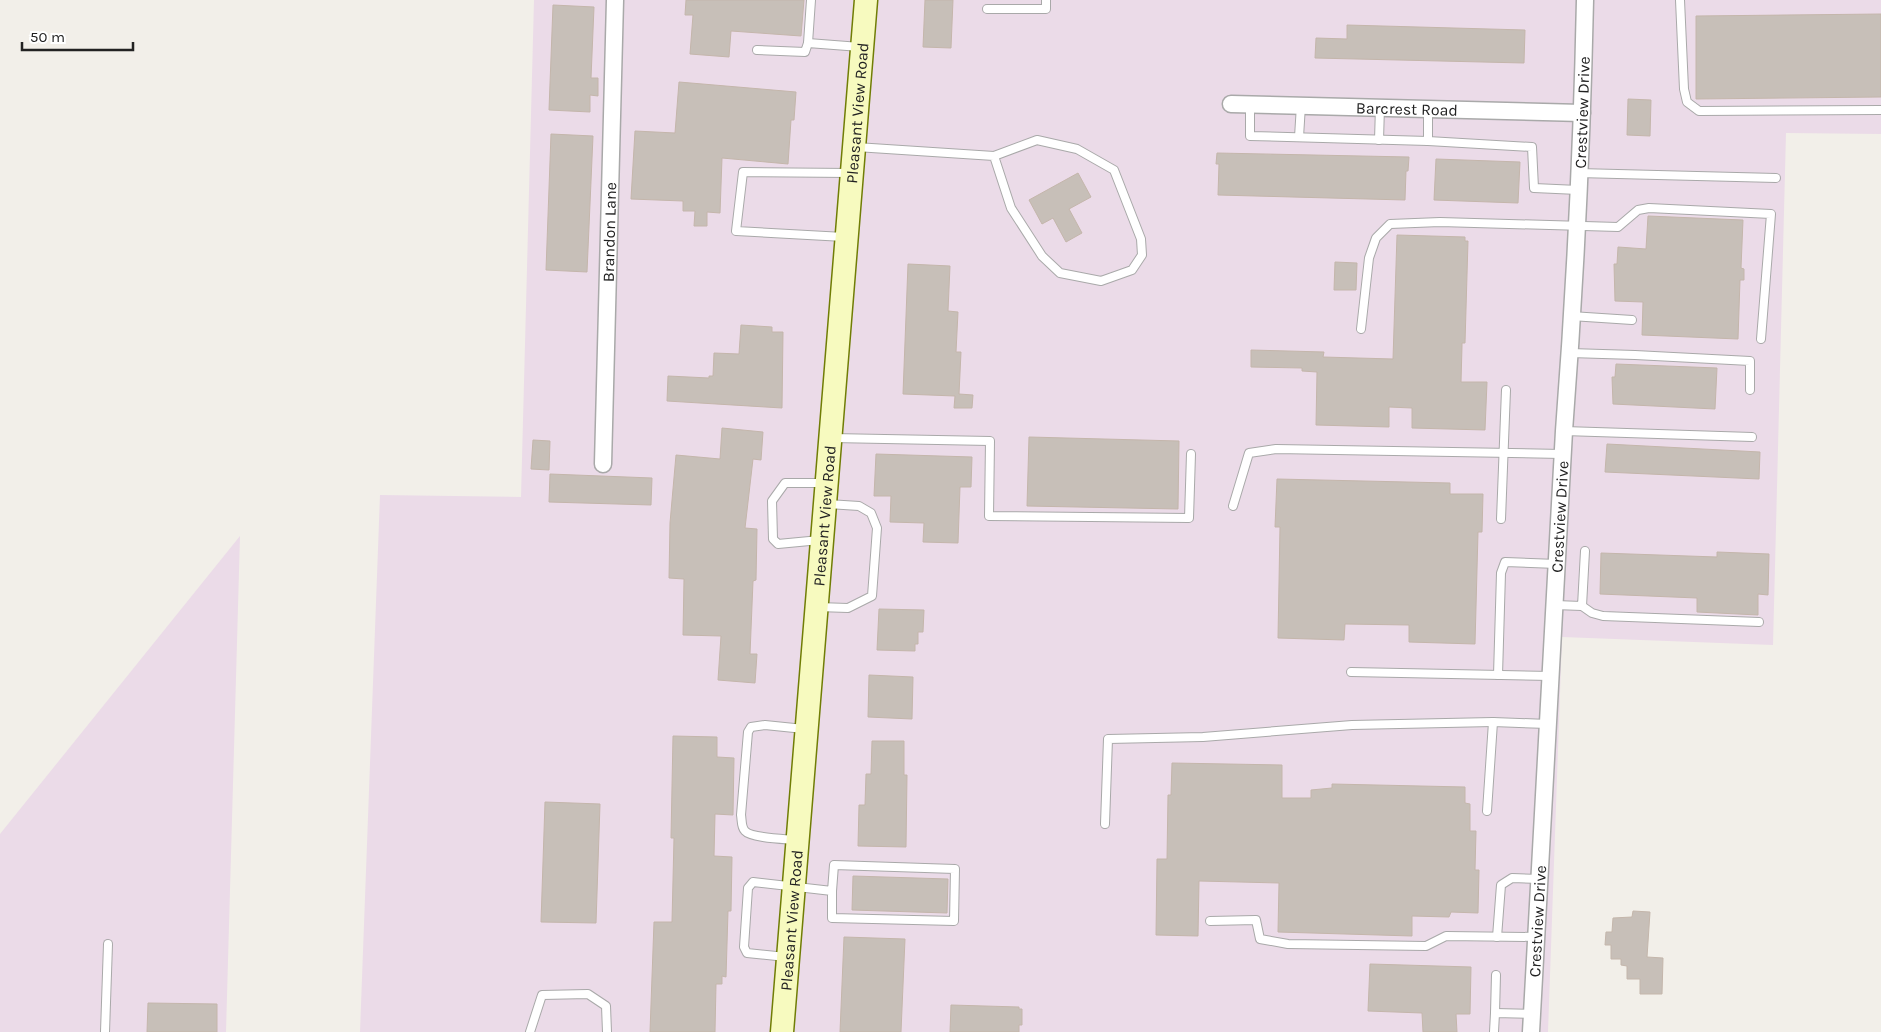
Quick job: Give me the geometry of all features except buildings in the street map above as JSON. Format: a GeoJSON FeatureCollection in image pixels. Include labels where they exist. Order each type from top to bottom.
{"type":"FeatureCollection","features":[{"type":"Feature","properties":{"kind":"main road","name":"Pleasant View Road"},"geometry":{"type":"LineString","coordinates":[[782,1032],[866,0]]}},
{"type":"Feature","properties":{"kind":"street","name":"Brandon Lane"},"geometry":{"type":"LineString","coordinates":[[604,464],[615,0]]}},
{"type":"Feature","properties":{"kind":"street","name":"Crestview Drive"},"geometry":{"type":"LineString","coordinates":[[1531,1032],[1562,454],[1570,353],[1582,113],[1585,0]]}},
{"type":"Feature","properties":{"kind":"street","name":"Barcrest Road"},"geometry":{"type":"LineString","coordinates":[[1231,104],[1582,113]]}},
{"type":"Feature","properties":{"kind":"lane"},"geometry":{"type":"LineString","coordinates":[[757,50],[805,52],[808,43],[811,0]]}},
{"type":"Feature","properties":{"kind":"lane"},"geometry":{"type":"LineString","coordinates":[[987,9],[1046,9],[1046,0]]}},
{"type":"Feature","properties":{"kind":"lane"},"geometry":{"type":"LineString","coordinates":[[1680,0],[1684,89],[1687,102],[1699,111],[1881,110]]}},
{"type":"Feature","properties":{"kind":"lane"},"geometry":{"type":"LineString","coordinates":[[808,43],[862,47]]}},
{"type":"Feature","properties":{"kind":"lane"},"geometry":{"type":"LineString","coordinates":[[1250,105],[1250,136],[1532,147],[1534,188],[1578,190]]}},
{"type":"Feature","properties":{"kind":"lane"},"geometry":{"type":"LineString","coordinates":[[1300,137],[1301,106]]}},
{"type":"Feature","properties":{"kind":"lane"},"geometry":{"type":"LineString","coordinates":[[1379,140],[1380,108]]}},
{"type":"Feature","properties":{"kind":"lane"},"geometry":{"type":"LineString","coordinates":[[1428,109],[1428,142]]}},
{"type":"Feature","properties":{"kind":"lane"},"geometry":{"type":"LineString","coordinates":[[854,147],[994,156],[1012,147],[1037,140],[1077,149],[1114,170],[1141,239],[1142,255],[1132,270],[1101,281],[1060,273],[1042,256],[1010,208],[994,156]]}},
{"type":"Feature","properties":{"kind":"lane"},"geometry":{"type":"LineString","coordinates":[[846,238],[736,231],[743,172],[852,173]]}},
{"type":"Feature","properties":{"kind":"lane"},"geometry":{"type":"LineString","coordinates":[[1578,173],[1776,178]]}},
{"type":"Feature","properties":{"kind":"lane"},"geometry":{"type":"LineString","coordinates":[[1360,329],[1369,258],[1376,238],[1390,224],[1440,222],[1618,227],[1638,210],[1649,208],[1771,214],[1761,339]]}},
{"type":"Feature","properties":{"kind":"lane"},"geometry":{"type":"LineString","coordinates":[[1571,316],[1632,320]]}},
{"type":"Feature","properties":{"kind":"lane"},"geometry":{"type":"LineString","coordinates":[[1570,353],[1750,362],[1750,390]]}},
{"type":"Feature","properties":{"kind":"lane"},"geometry":{"type":"LineString","coordinates":[[1501,519],[1506,390]]}},
{"type":"Feature","properties":{"kind":"lane"},"geometry":{"type":"LineString","coordinates":[[1564,431],[1752,437]]}},
{"type":"Feature","properties":{"kind":"lane"},"geometry":{"type":"LineString","coordinates":[[830,438],[990,440],[989,516],[1189,518],[1191,454]]}},
{"type":"Feature","properties":{"kind":"lane"},"geometry":{"type":"LineString","coordinates":[[1233,506],[1250,454],[1276,449],[1562,454]]}},
{"type":"Feature","properties":{"kind":"lane"},"geometry":{"type":"LineString","coordinates":[[816,607],[848,608],[872,596],[877,528],[871,512],[859,506],[826,493],[785,483],[772,501],[773,539],[778,544],[822,540]]}},
{"type":"Feature","properties":{"kind":"lane"},"geometry":{"type":"LineString","coordinates":[[1582,606],[1585,551]]}},
{"type":"Feature","properties":{"kind":"lane"},"geometry":{"type":"LineString","coordinates":[[1498,675],[1501,573],[1505,562],[1557,564]]}},
{"type":"Feature","properties":{"kind":"lane"},"geometry":{"type":"LineString","coordinates":[[1555,605],[1582,606],[1592,613],[1603,616],[1760,622]]}},
{"type":"Feature","properties":{"kind":"lane"},"geometry":{"type":"LineString","coordinates":[[1351,672],[1551,676]]}},
{"type":"Feature","properties":{"kind":"lane"},"geometry":{"type":"LineString","coordinates":[[1487,811],[1493,722]]}},
{"type":"Feature","properties":{"kind":"lane"},"geometry":{"type":"LineString","coordinates":[[1105,824],[1108,739],[1203,737],[1352,725],[1493,722],[1548,724]]}},
{"type":"Feature","properties":{"kind":"lane"},"geometry":{"type":"LineString","coordinates":[[797,840],[752,835],[745,832],[741,815],[743,787],[748,732],[751,727],[765,725],[806,730]]}},
{"type":"Feature","properties":{"kind":"lane"},"geometry":{"type":"LineString","coordinates":[[834,865],[955,869],[954,921],[832,918],[832,891],[834,865]]}},
{"type":"Feature","properties":{"kind":"lane"},"geometry":{"type":"LineString","coordinates":[[1497,937],[1501,885],[1512,878],[1540,878]]}},
{"type":"Feature","properties":{"kind":"lane"},"geometry":{"type":"LineString","coordinates":[[788,957],[747,953],[744,948],[748,888],[753,882],[832,891]]}},
{"type":"Feature","properties":{"kind":"lane"},"geometry":{"type":"LineString","coordinates":[[1210,921],[1256,920],[1260,939],[1288,944],[1426,946],[1446,936],[1537,937]]}},
{"type":"Feature","properties":{"kind":"lane"},"geometry":{"type":"LineString","coordinates":[[105,1032],[108,944]]}},
{"type":"Feature","properties":{"kind":"lane"},"geometry":{"type":"LineString","coordinates":[[1494,1032],[1496,975]]}},
{"type":"Feature","properties":{"kind":"lane"},"geometry":{"type":"LineString","coordinates":[[530,1032],[542,995],[588,994],[606,1006],[607,1032]]}},
{"type":"Feature","properties":{"kind":"lane"},"geometry":{"type":"LineString","coordinates":[[1495,1013],[1532,1014]]}},
{"type":"Feature","properties":{"kind":"shaded area"},"geometry":{"type":"Polygon","coordinates":[[[534,0],[1881,0],[1881,134],[1786,133],[1773,645],[1562,637],[1548,1032],[360,1032],[380,495],[521,497],[534,0]]]}},
{"type":"Feature","properties":{"kind":"shaded area"},"geometry":{"type":"Polygon","coordinates":[[[240,536],[226,1032],[0,1032],[0,834],[240,536]]]}}]}
